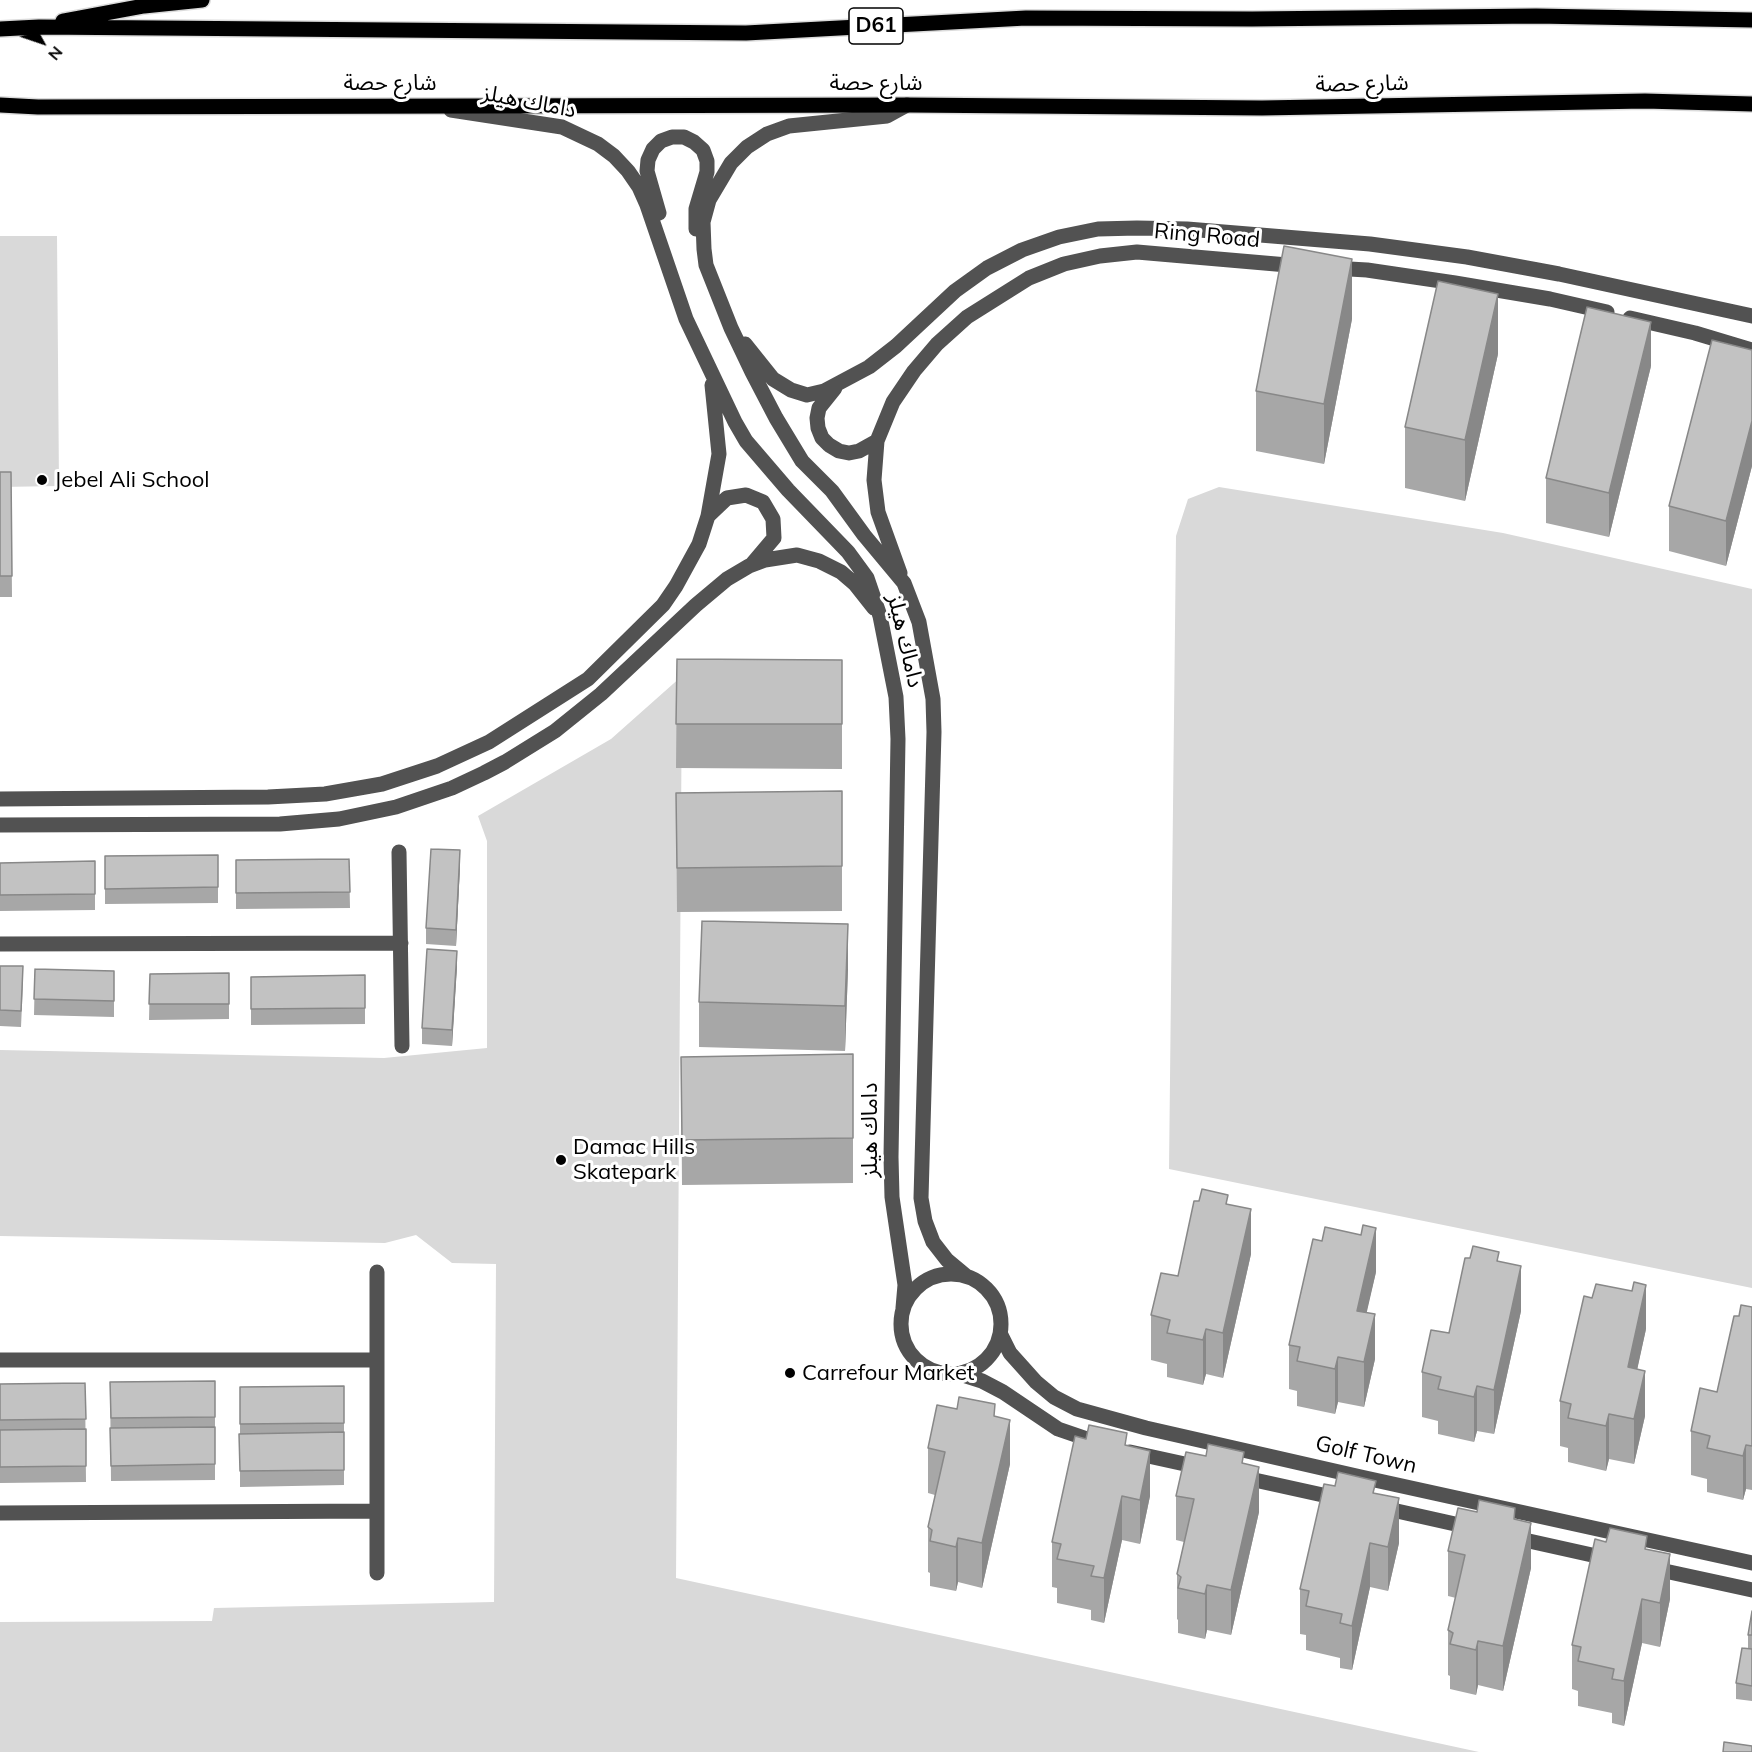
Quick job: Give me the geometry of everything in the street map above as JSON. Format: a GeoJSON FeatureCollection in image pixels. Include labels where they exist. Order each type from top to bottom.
{"type":"FeatureCollection","features":[{"type":"Feature","properties":{"kind":"main road"},"geometry":{"type":"LineString","coordinates":[[39,27],[109,12],[202,0]]}},
{"type":"Feature","properties":{"kind":"main road","name":"D61"},"geometry":{"type":"LineString","coordinates":[[0,28],[746,33],[1026,18],[1252,19],[1536,16],[1752,20]]}},
{"type":"Feature","properties":{"kind":"main road","name":"شارع حصة"},"geometry":{"type":"LineString","coordinates":[[0,105],[38,107],[907,105],[1262,108],[1645,101],[1752,104]]}},
{"type":"Feature","properties":{"kind":"street","name":"داماك هيلز"},"geometry":{"type":"LineString","coordinates":[[420,105],[562,127],[598,144],[614,156],[639,187],[686,319],[746,441],[788,490],[848,552],[867,578],[880,616],[896,697],[898,738],[891,1157],[892,1197],[904,1285],[903,1308]]}},
{"type":"Feature","properties":{"kind":"street","name":"داماك هيلز"},"geometry":{"type":"LineString","coordinates":[[907,105],[887,116],[789,126],[767,134],[747,147],[731,164],[709,200],[703,222],[704,249],[706,265],[731,328],[766,400],[802,460],[832,491],[864,535],[904,583],[919,622],[933,699],[921,1198],[925,1221],[933,1242],[947,1260],[965,1275]]}},
{"type":"Feature","properties":{"kind":"street"},"geometry":{"type":"LineString","coordinates":[[664,257],[662,226],[648,171],[648,160],[653,149],[661,141],[672,137],[684,137],[694,142],[703,150],[707,161],[707,172],[696,209],[695,223],[704,249]]}},
{"type":"Feature","properties":{"kind":"street","name":"Ring Road"},"geometry":{"type":"LineString","coordinates":[[731,328],[770,375],[791,390],[807,395],[824,392],[869,367],[955,291],[987,268],[1022,250],[1050,240],[1098,229],[1187,229],[1370,244],[1467,257],[1559,274],[1752,316]]}},
{"type":"Feature","properties":{"kind":"street","name":"Ring Road"},"geometry":{"type":"LineString","coordinates":[[904,583],[878,512],[874,480],[877,441],[893,402],[914,371],[937,344],[967,317],[1029,278],[1064,264],[1100,256],[1137,252],[1238,262],[1366,270],[1550,299],[1695,333],[1752,350]]}},
{"type":"Feature","properties":{"kind":"street"},"geometry":{"type":"LineString","coordinates":[[0,799],[268,797],[325,794],[382,784],[437,766],[489,742],[588,679],[663,605],[699,544],[708,516],[719,454],[711,373]]}},
{"type":"Feature","properties":{"kind":"street"},"geometry":{"type":"LineString","coordinates":[[840,383],[819,408],[817,418],[822,438],[839,451],[849,453],[859,451],[877,441]]}},
{"type":"Feature","properties":{"kind":"street"},"geometry":{"type":"LineString","coordinates":[[708,516],[727,498],[747,495],[762,502],[773,519],[774,538],[749,566]]}},
{"type":"Feature","properties":{"kind":"street"},"geometry":{"type":"LineString","coordinates":[[0,825],[280,824],[339,819],[396,807],[452,788],[505,762],[555,731],[601,694],[727,579],[765,560],[797,555],[819,561],[848,578],[880,616]]}},
{"type":"Feature","properties":{"kind":"street"},"geometry":{"type":"LineString","coordinates":[[399,852],[402,1046]]}},
{"type":"Feature","properties":{"kind":"street"},"geometry":{"type":"LineString","coordinates":[[0,944],[401,943]]}},
{"type":"Feature","properties":{"kind":"street"},"geometry":{"type":"LineString","coordinates":[[377,1272],[377,1573]]}},
{"type":"Feature","properties":{"kind":"street"},"geometry":{"type":"LineString","coordinates":[[960,1374],[986,1361],[995,1349],[1001,1335],[1000,1310],[987,1288],[965,1275],[946,1274],[927,1279],[912,1291],[903,1308],[900,1321],[901,1334],[905,1346],[914,1359],[925,1368],[939,1374],[960,1374],[982,1381],[1003,1392],[1058,1429],[1075,1436],[1121,1450],[1752,1590]]}},
{"type":"Feature","properties":{"kind":"street","name":"Golf Town"},"geometry":{"type":"LineString","coordinates":[[1001,1335],[1010,1353],[1036,1382],[1053,1397],[1077,1409],[1146,1428],[1338,1472],[1752,1563]]}},
{"type":"Feature","properties":{"kind":"street"},"geometry":{"type":"LineString","coordinates":[[0,1360],[377,1360]]}},
{"type":"Feature","properties":{"kind":"street"},"geometry":{"type":"LineString","coordinates":[[0,1514],[377,1511]]}},
{"type":"Feature","properties":{"kind":"shaded area"},"geometry":{"type":"Polygon","coordinates":[[[0,236],[57,236],[59,486],[0,487],[0,236]]]}},
{"type":"Feature","properties":{"kind":"shaded area"},"geometry":{"type":"Polygon","coordinates":[[[1219,487],[1503,533],[1752,589],[1752,1288],[1169,1169],[1176,536],[1188,499],[1219,487]]]}},
{"type":"Feature","properties":{"kind":"shaded area"},"geometry":{"type":"Polygon","coordinates":[[[682,676],[676,1578],[1479,1752],[0,1752],[0,1622],[212,1621],[214,1608],[494,1602],[496,1264],[452,1263],[416,1235],[385,1243],[0,1236],[0,1050],[384,1058],[487,1048],[487,841],[478,816],[611,739],[682,676]]]}},
{"type":"Feature","properties":{"kind":"building"},"geometry":{"type":"Polygon","coordinates":[[[1284,246],[1352,259],[1324,404],[1256,391],[1284,246]]]}},
{"type":"Feature","properties":{"kind":"building"},"geometry":{"type":"Polygon","coordinates":[[[1438,281],[1498,294],[1465,440],[1405,427],[1438,281]]]}},
{"type":"Feature","properties":{"kind":"building"},"geometry":{"type":"Polygon","coordinates":[[[1587,307],[1651,322],[1609,493],[1546,478],[1587,307]]]}},
{"type":"Feature","properties":{"kind":"building"},"geometry":{"type":"Polygon","coordinates":[[[1712,340],[1752,350],[1752,421],[1726,521],[1669,506],[1712,340]]]}},
{"type":"Feature","properties":{"kind":"building"},"geometry":{"type":"Polygon","coordinates":[[[0,472],[11,472],[12,576],[0,576],[0,472]]]}},
{"type":"Feature","properties":{"kind":"building"},"geometry":{"type":"Polygon","coordinates":[[[677,659],[842,660],[842,724],[676,724],[677,659]]]}},
{"type":"Feature","properties":{"kind":"building"},"geometry":{"type":"Polygon","coordinates":[[[842,791],[842,866],[677,868],[676,793],[842,791]]]}},
{"type":"Feature","properties":{"kind":"building"},"geometry":{"type":"Polygon","coordinates":[[[431,849],[460,850],[456,930],[426,928],[431,849]]]}},
{"type":"Feature","properties":{"kind":"building"},"geometry":{"type":"Polygon","coordinates":[[[218,855],[218,887],[105,889],[105,856],[218,855]]]}},
{"type":"Feature","properties":{"kind":"building"},"geometry":{"type":"Polygon","coordinates":[[[349,859],[350,892],[236,893],[236,860],[349,859]]]}},
{"type":"Feature","properties":{"kind":"building"},"geometry":{"type":"Polygon","coordinates":[[[95,861],[95,894],[0,895],[0,863],[95,861]]]}},
{"type":"Feature","properties":{"kind":"building"},"geometry":{"type":"Polygon","coordinates":[[[702,921],[848,924],[845,1006],[699,1002],[702,921]]]}},
{"type":"Feature","properties":{"kind":"building"},"geometry":{"type":"Polygon","coordinates":[[[427,949],[457,951],[452,1030],[422,1028],[427,949]]]}},
{"type":"Feature","properties":{"kind":"building"},"geometry":{"type":"Polygon","coordinates":[[[0,966],[23,966],[21,1011],[0,1010],[0,966]]]}},
{"type":"Feature","properties":{"kind":"building"},"geometry":{"type":"Polygon","coordinates":[[[35,969],[114,971],[114,1001],[34,999],[35,969]]]}},
{"type":"Feature","properties":{"kind":"building"},"geometry":{"type":"Polygon","coordinates":[[[229,973],[229,1004],[149,1004],[150,974],[229,973]]]}},
{"type":"Feature","properties":{"kind":"building"},"geometry":{"type":"Polygon","coordinates":[[[365,975],[365,1008],[251,1009],[251,977],[365,975]]]}},
{"type":"Feature","properties":{"kind":"building"},"geometry":{"type":"Polygon","coordinates":[[[853,1054],[853,1138],[682,1140],[681,1057],[853,1054]]]}},
{"type":"Feature","properties":{"kind":"building"},"geometry":{"type":"Polygon","coordinates":[[[1202,1189],[1228,1195],[1226,1204],[1251,1209],[1223,1333],[1206,1329],[1203,1340],[1167,1333],[1170,1320],[1151,1315],[1161,1273],[1178,1276],[1194,1201],[1199,1201],[1202,1189]]]}},
{"type":"Feature","properties":{"kind":"building"},"geometry":{"type":"Polygon","coordinates":[[[1363,1225],[1376,1228],[1357,1311],[1375,1314],[1364,1362],[1338,1357],[1335,1369],[1297,1361],[1300,1347],[1289,1345],[1313,1239],[1322,1241],[1325,1227],[1361,1235],[1363,1225]]]}},
{"type":"Feature","properties":{"kind":"building"},"geometry":{"type":"Polygon","coordinates":[[[1473,1246],[1499,1252],[1497,1261],[1521,1266],[1494,1390],[1477,1386],[1474,1397],[1438,1389],[1441,1377],[1422,1372],[1431,1330],[1449,1333],[1465,1258],[1470,1258],[1473,1246]]]}},
{"type":"Feature","properties":{"kind":"building"},"geometry":{"type":"Polygon","coordinates":[[[1634,1282],[1646,1285],[1628,1367],[1645,1371],[1634,1419],[1609,1414],[1606,1426],[1568,1418],[1571,1404],[1560,1401],[1584,1296],[1592,1298],[1596,1284],[1632,1291],[1634,1282]]]}},
{"type":"Feature","properties":{"kind":"building"},"geometry":{"type":"Polygon","coordinates":[[[1741,1305],[1752,1307],[1752,1446],[1746,1445],[1743,1456],[1707,1448],[1710,1436],[1691,1431],[1700,1388],[1717,1392],[1734,1316],[1739,1316],[1741,1305]]]}},
{"type":"Feature","properties":{"kind":"building"},"geometry":{"type":"Polygon","coordinates":[[[215,1381],[215,1417],[111,1418],[110,1382],[215,1381]]]}},
{"type":"Feature","properties":{"kind":"building"},"geometry":{"type":"Polygon","coordinates":[[[85,1383],[86,1419],[0,1420],[0,1384],[85,1383]]]}},
{"type":"Feature","properties":{"kind":"building"},"geometry":{"type":"Polygon","coordinates":[[[344,1386],[344,1423],[240,1424],[240,1387],[344,1386]]]}},
{"type":"Feature","properties":{"kind":"building"},"geometry":{"type":"Polygon","coordinates":[[[959,1397],[995,1404],[994,1416],[1010,1420],[982,1543],[958,1538],[956,1547],[930,1541],[932,1530],[928,1527],[945,1452],[928,1448],[937,1405],[957,1409],[959,1397]]]}},
{"type":"Feature","properties":{"kind":"building"},"geometry":{"type":"Polygon","coordinates":[[[1089,1425],[1127,1433],[1125,1445],[1150,1451],[1140,1500],[1122,1496],[1104,1578],[1091,1576],[1094,1566],[1057,1559],[1061,1544],[1052,1542],[1075,1436],[1086,1439],[1089,1425]]]}},
{"type":"Feature","properties":{"kind":"building"},"geometry":{"type":"Polygon","coordinates":[[[215,1427],[215,1464],[111,1466],[110,1428],[215,1427]]]}},
{"type":"Feature","properties":{"kind":"building"},"geometry":{"type":"Polygon","coordinates":[[[86,1429],[86,1466],[0,1467],[0,1430],[86,1429]]]}},
{"type":"Feature","properties":{"kind":"building"},"geometry":{"type":"Polygon","coordinates":[[[344,1432],[344,1470],[240,1471],[239,1434],[344,1432]]]}},
{"type":"Feature","properties":{"kind":"building"},"geometry":{"type":"Polygon","coordinates":[[[1208,1444],[1244,1452],[1242,1463],[1259,1467],[1231,1590],[1207,1585],[1205,1594],[1178,1588],[1181,1577],[1177,1574],[1194,1499],[1176,1496],[1186,1452],[1206,1456],[1208,1444]]]}},
{"type":"Feature","properties":{"kind":"building"},"geometry":{"type":"Polygon","coordinates":[[[1338,1472],[1376,1481],[1373,1493],[1399,1498],[1388,1547],[1370,1543],[1352,1626],[1340,1623],[1342,1614],[1306,1606],[1309,1591],[1300,1589],[1324,1484],[1335,1486],[1338,1472]]]}},
{"type":"Feature","properties":{"kind":"building"},"geometry":{"type":"Polygon","coordinates":[[[1479,1500],[1515,1508],[1514,1519],[1531,1523],[1503,1646],[1478,1641],[1476,1650],[1450,1644],[1453,1633],[1448,1630],[1465,1555],[1448,1551],[1458,1508],[1477,1512],[1479,1500]]]}},
{"type":"Feature","properties":{"kind":"building"},"geometry":{"type":"Polygon","coordinates":[[[1610,1528],[1647,1536],[1645,1549],[1670,1554],[1660,1603],[1642,1599],[1624,1681],[1612,1679],[1614,1669],[1578,1661],[1581,1647],[1572,1645],[1595,1539],[1606,1542],[1610,1528]]]}},
{"type":"Feature","properties":{"kind":"building"},"geometry":{"type":"Polygon","coordinates":[[[1752,1611],[1752,1635],[1748,1635],[1752,1611]]]}},
{"type":"Feature","properties":{"kind":"building"},"geometry":{"type":"Polygon","coordinates":[[[1742,1648],[1752,1649],[1752,1686],[1736,1683],[1742,1648]]]}},
{"type":"Feature","properties":{"kind":"building"},"geometry":{"type":"Polygon","coordinates":[[[1724,1742],[1752,1746],[1752,1752],[1723,1752],[1724,1742]]]}},
{"type":"Feature","properties":{"kind":"place","name":"Jebel Ali School"},"geometry":{"type":"Point","coordinates":[42,480]}},
{"type":"Feature","properties":{"kind":"place","name":"Damac Hills Skatepark"},"geometry":{"type":"Point","coordinates":[561,1160]}},
{"type":"Feature","properties":{"kind":"place","name":"Carrefour Market"},"geometry":{"type":"Point","coordinates":[790,1373]}}]}
